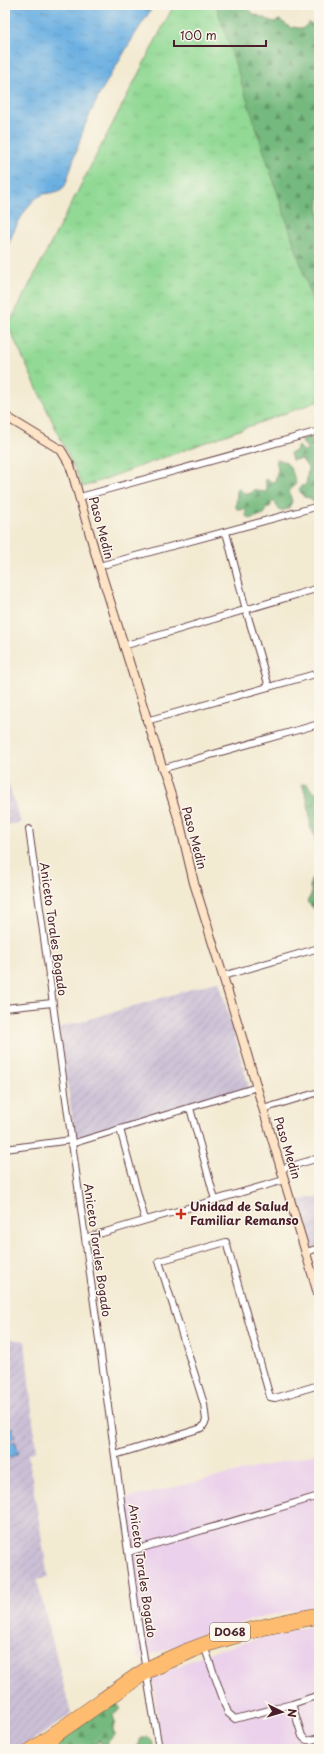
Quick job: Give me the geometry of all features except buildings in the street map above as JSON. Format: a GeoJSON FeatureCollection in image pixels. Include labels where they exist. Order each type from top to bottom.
{"type":"FeatureCollection","features":[{"type":"Feature","properties":{"kind":"main road","name":"D068"},"geometry":{"type":"LineString","coordinates":[[291,1621],[319,1612]]}},
{"type":"Feature","properties":{"kind":"main road","name":"D068"},"geometry":{"type":"LineString","coordinates":[[28,1749],[147,1670],[204,1644],[264,1623],[319,1620]]}},
{"type":"Feature","properties":{"kind":"main road","name":"D068"},"geometry":{"type":"LineString","coordinates":[[40,1749],[147,1670]]}},
{"type":"Feature","properties":{"kind":"street","name":"Paso Medin"},"geometry":{"type":"LineString","coordinates":[[5,416],[61,450],[70,465],[98,566],[146,721],[180,824],[194,883],[257,1087],[319,1297]]}},
{"type":"Feature","properties":{"kind":"street"},"geometry":{"type":"LineString","coordinates":[[80,497],[319,431]]}},
{"type":"Feature","properties":{"kind":"street"},"geometry":{"type":"LineString","coordinates":[[98,566],[319,506]]}},
{"type":"Feature","properties":{"kind":"street"},"geometry":{"type":"LineString","coordinates":[[226,532],[246,610],[269,687]]}},
{"type":"Feature","properties":{"kind":"street"},"geometry":{"type":"LineString","coordinates":[[123,646],[319,588]]}},
{"type":"Feature","properties":{"kind":"street"},"geometry":{"type":"LineString","coordinates":[[146,721],[319,673]]}},
{"type":"Feature","properties":{"kind":"street"},"geometry":{"type":"LineString","coordinates":[[162,769],[319,724]]}},
{"type":"Feature","properties":{"kind":"street","name":"Aniceto Torales Bogado"},"geometry":{"type":"LineString","coordinates":[[29,829],[136,1610],[159,1749]]}},
{"type":"Feature","properties":{"kind":"street"},"geometry":{"type":"LineString","coordinates":[[223,976],[319,948]]}},
{"type":"Feature","properties":{"kind":"street"},"geometry":{"type":"LineString","coordinates":[[5,1008],[52,1003]]}},
{"type":"Feature","properties":{"kind":"street"},"geometry":{"type":"LineString","coordinates":[[5,1149],[71,1142],[120,1129],[257,1087]]}},
{"type":"Feature","properties":{"kind":"street"},"geometry":{"type":"LineString","coordinates":[[263,1109],[319,1092]]}},
{"type":"Feature","properties":{"kind":"street"},"geometry":{"type":"LineString","coordinates":[[190,1108],[215,1200]]}},
{"type":"Feature","properties":{"kind":"street"},"geometry":{"type":"LineString","coordinates":[[120,1129],[145,1220]]}},
{"type":"Feature","properties":{"kind":"street"},"geometry":{"type":"LineString","coordinates":[[281,1170],[319,1158]]}},
{"type":"Feature","properties":{"kind":"street"},"geometry":{"type":"LineString","coordinates":[[85,1238],[284,1180]]}},
{"type":"Feature","properties":{"kind":"street"},"geometry":{"type":"LineString","coordinates":[[115,1455],[202,1428],[206,1421],[204,1404],[159,1261],[226,1242],[270,1397],[275,1398],[319,1385]]}},
{"type":"Feature","properties":{"kind":"street"},"geometry":{"type":"LineString","coordinates":[[306,1252],[319,1248]]}},
{"type":"Feature","properties":{"kind":"street"},"geometry":{"type":"LineString","coordinates":[[128,1552],[319,1496]]}},
{"type":"Feature","properties":{"kind":"street"},"geometry":{"type":"LineString","coordinates":[[204,1644],[228,1713],[232,1718],[235,1719],[292,1704],[319,1695]]}},
{"type":"Feature","properties":{"kind":"street"},"geometry":{"type":"LineString","coordinates":[[292,1704],[302,1736],[305,1740],[309,1741],[319,1738]]}},
{"type":"Feature","properties":{"kind":"shaded area"},"geometry":{"type":"Polygon","coordinates":[[[5,773],[21,823],[5,825],[5,773]]]}},
{"type":"Feature","properties":{"kind":"shaded area"},"geometry":{"type":"Polygon","coordinates":[[[219,981],[249,1087],[81,1138],[75,1137],[59,1028],[219,981]]]}},
{"type":"Feature","properties":{"kind":"shaded area"},"geometry":{"type":"Polygon","coordinates":[[[319,1196],[319,1246],[311,1248],[296,1201],[319,1196]]]}},
{"type":"Feature","properties":{"kind":"shaded area"},"geometry":{"type":"Polygon","coordinates":[[[5,1338],[25,1341],[36,1451],[28,1454],[48,1577],[37,1580],[71,1714],[21,1749],[5,1749],[5,1338]]]}},
{"type":"Feature","properties":{"kind":"shaded area"},"geometry":{"type":"Polygon","coordinates":[[[319,1453],[319,1606],[263,1616],[138,1659],[124,1499],[319,1453]]]}},
{"type":"Feature","properties":{"kind":"shaded area"},"geometry":{"type":"Polygon","coordinates":[[[319,1624],[319,1746],[311,1749],[161,1749],[153,1677],[208,1653],[249,1641],[319,1624]]]}},
{"type":"Feature","properties":{"kind":"green space"},"geometry":{"type":"Polygon","coordinates":[[[174,5],[216,5],[319,320],[319,401],[83,487],[8,326],[174,5]]]}},
{"type":"Feature","properties":{"kind":"green space"},"geometry":{"type":"Polygon","coordinates":[[[204,5],[245,5],[254,14],[274,22],[280,20],[291,28],[294,27],[302,29],[309,23],[319,26],[319,267],[316,273],[319,278],[319,311],[314,311],[204,5]]]}},
{"type":"Feature","properties":{"kind":"green space"},"geometry":{"type":"Polygon","coordinates":[[[303,438],[311,438],[314,441],[314,448],[319,447],[319,502],[313,502],[310,498],[304,497],[299,490],[301,486],[306,485],[308,468],[302,459],[292,460],[290,453],[296,451],[298,446],[306,452],[307,448],[302,442],[303,438]]]}},
{"type":"Feature","properties":{"kind":"green space"},"geometry":{"type":"Polygon","coordinates":[[[276,460],[281,460],[288,464],[292,471],[296,484],[289,490],[292,502],[288,509],[280,511],[273,500],[270,507],[267,507],[264,514],[250,519],[246,516],[246,509],[240,510],[236,508],[237,490],[239,488],[242,492],[249,494],[255,489],[257,491],[267,492],[265,479],[272,482],[275,481],[278,469],[276,460]]]}},
{"type":"Feature","properties":{"kind":"green space"},"geometry":{"type":"Polygon","coordinates":[[[302,784],[307,784],[313,792],[319,794],[319,856],[316,851],[315,836],[310,827],[307,798],[302,784]]]}},
{"type":"Feature","properties":{"kind":"green space"},"geometry":{"type":"Polygon","coordinates":[[[314,876],[319,882],[319,908],[314,909],[307,902],[312,893],[310,884],[314,876]]]}},
{"type":"Feature","properties":{"kind":"green space"},"geometry":{"type":"Polygon","coordinates":[[[115,1701],[121,1709],[113,1715],[115,1723],[113,1727],[114,1735],[106,1744],[100,1743],[99,1739],[95,1749],[45,1749],[69,1731],[78,1730],[81,1724],[115,1701]]]}},
{"type":"Feature","properties":{"kind":"green space"},"geometry":{"type":"Polygon","coordinates":[[[147,1736],[152,1741],[154,1749],[131,1749],[139,1745],[140,1739],[147,1736]]]}},
{"type":"Feature","properties":{"kind":"water"},"geometry":{"type":"Polygon","coordinates":[[[5,5],[154,5],[100,93],[85,125],[65,186],[59,191],[40,196],[29,205],[10,239],[5,254],[5,5]]]}},
{"type":"Feature","properties":{"kind":"water"},"geometry":{"type":"Polygon","coordinates":[[[12,1427],[15,1437],[5,1442],[5,1430],[12,1427]]]}},
{"type":"Feature","properties":{"kind":"water"},"geometry":{"type":"Polygon","coordinates":[[[15,1441],[19,1453],[5,1460],[5,1445],[15,1441]]]}},
{"type":"Feature","properties":{"kind":"place","name":"Unidad de Salud Familiar Remanso"},"geometry":{"type":"Point","coordinates":[181,1214]}}]}
